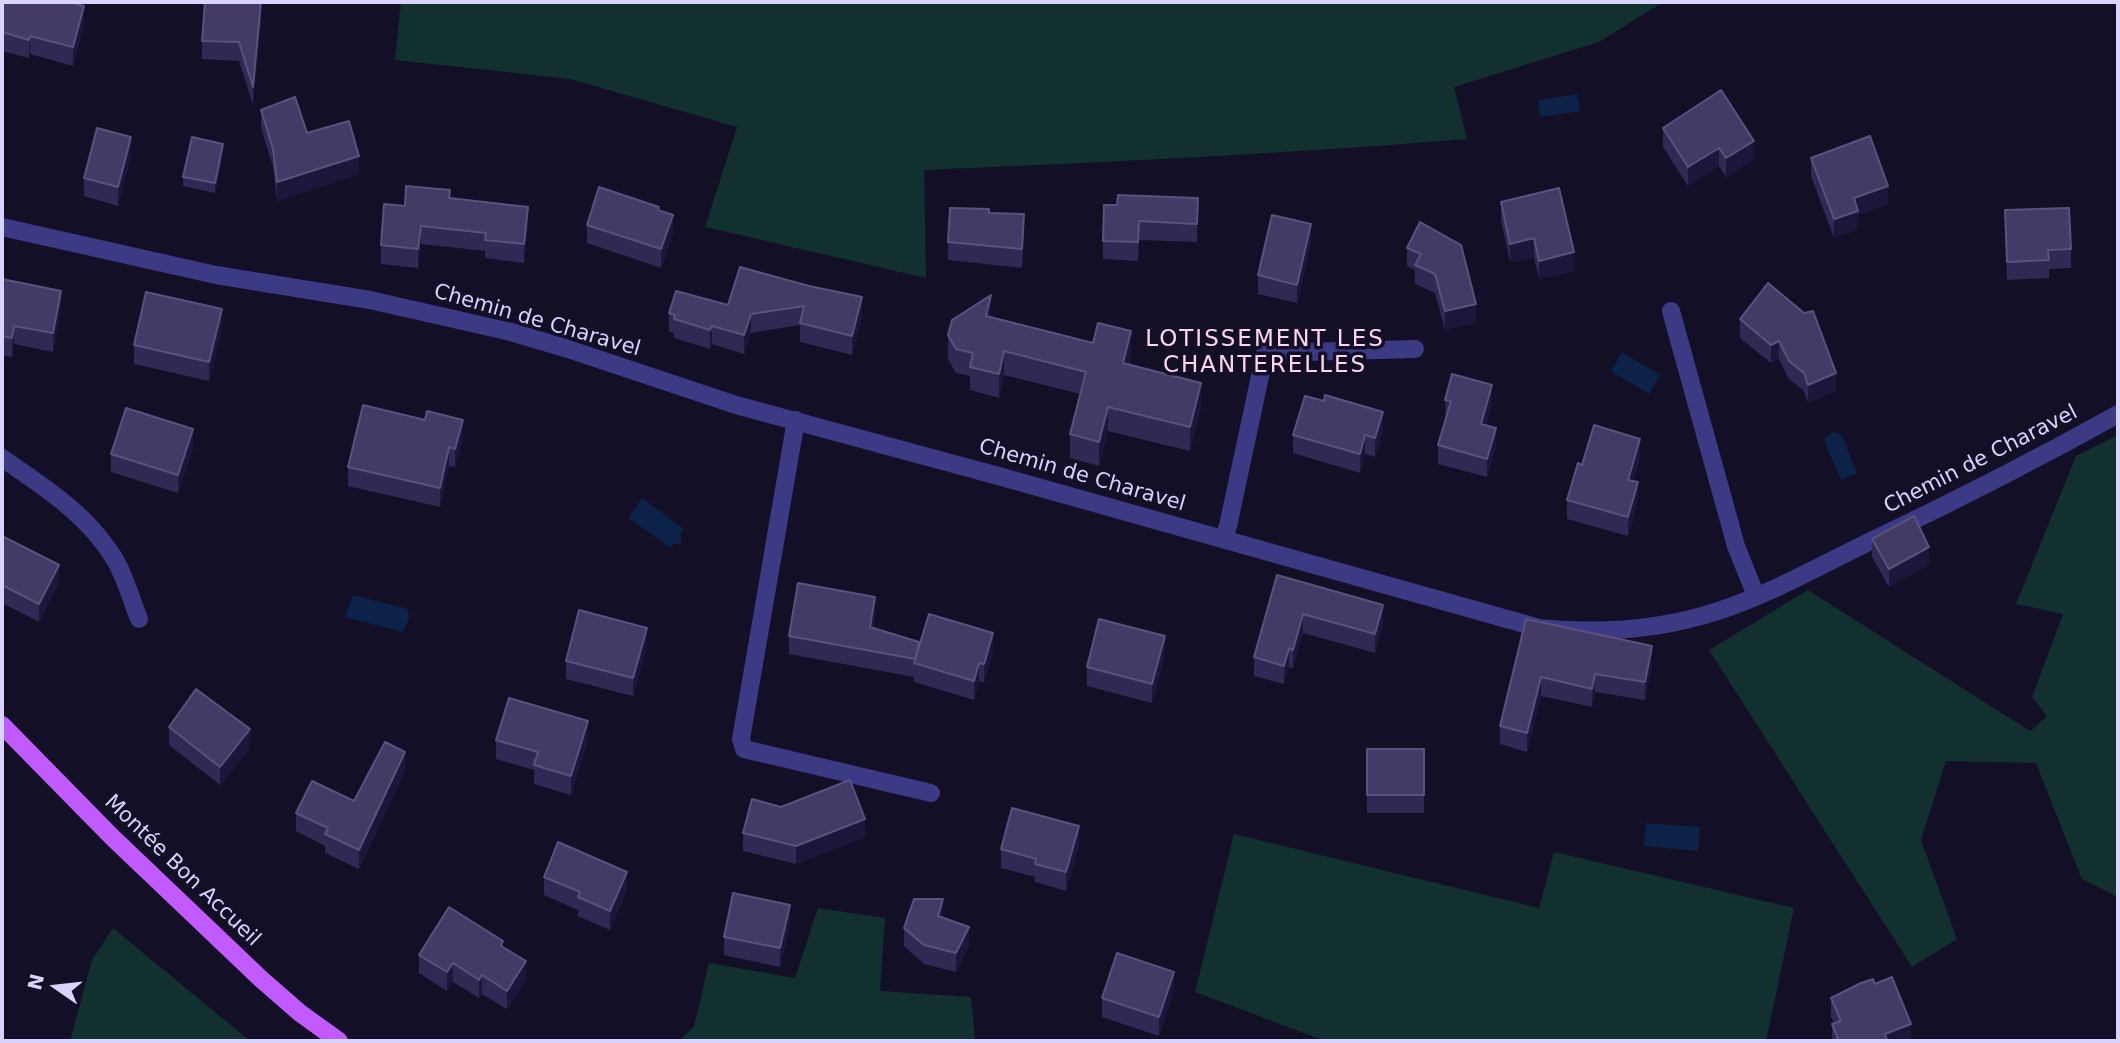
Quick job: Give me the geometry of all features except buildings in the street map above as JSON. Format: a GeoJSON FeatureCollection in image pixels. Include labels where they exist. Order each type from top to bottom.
{"type":"FeatureCollection","features":[{"type":"Feature","properties":{"kind":"main road","name":"Montée Bon Accueil"},"geometry":{"type":"LineString","coordinates":[[2,725],[113,837],[261,979],[300,1013],[339,1041]]}},
{"type":"Feature","properties":{"kind":"street","name":"Chemin de Charavel"},"geometry":{"type":"LineString","coordinates":[[2,227],[216,275],[370,300],[511,332],[736,405],[1550,629],[1573,631],[1648,627],[1717,611],[1756,596],[2003,476],[2118,414]]}},
{"type":"Feature","properties":{"kind":"street"},"geometry":{"type":"LineString","coordinates":[[1671,311],[1736,546],[1756,596]]}},
{"type":"Feature","properties":{"kind":"street"},"geometry":{"type":"LineString","coordinates":[[1223,539],[1265,353],[1415,349]]}},
{"type":"Feature","properties":{"kind":"street"},"geometry":{"type":"LineString","coordinates":[[796,420],[741,738],[744,749],[931,793]]}},
{"type":"Feature","properties":{"kind":"street"},"geometry":{"type":"LineString","coordinates":[[2,458],[61,498],[93,530],[116,560],[139,619]]}},
{"type":"Feature","properties":{"kind":"green space"},"geometry":{"type":"Polygon","coordinates":[[[401,2],[1663,2],[1599,42],[1454,87],[1467,139],[1128,161],[924,170],[926,278],[705,227],[737,127],[570,79],[395,60],[401,2]]]}},
{"type":"Feature","properties":{"kind":"green space"},"geometry":{"type":"Polygon","coordinates":[[[2118,435],[2118,897],[2082,879],[2036,763],[1946,761],[1921,840],[1957,939],[1912,967],[1709,650],[1808,590],[2030,731],[2047,716],[2032,697],[2063,614],[2016,604],[2076,456],[2118,435]]]}},
{"type":"Feature","properties":{"kind":"green space"},"geometry":{"type":"Polygon","coordinates":[[[1234,834],[1539,908],[1554,852],[1794,908],[1766,1041],[1325,1041],[1195,992],[1234,834]]]}},
{"type":"Feature","properties":{"kind":"green space"},"geometry":{"type":"Polygon","coordinates":[[[818,908],[885,918],[880,991],[971,997],[975,1041],[679,1041],[694,1026],[709,963],[795,978],[818,908]]]}},
{"type":"Feature","properties":{"kind":"green space"},"geometry":{"type":"Polygon","coordinates":[[[113,928],[250,1041],[70,1041],[92,960],[113,928]]]}},
{"type":"Feature","properties":{"kind":"water"},"geometry":{"type":"Polygon","coordinates":[[[1577,94],[1580,111],[1540,117],[1538,100],[1577,94]]]}},
{"type":"Feature","properties":{"kind":"water"},"geometry":{"type":"Polygon","coordinates":[[[1622,352],[1660,375],[1649,394],[1611,371],[1622,352]]]}},
{"type":"Feature","properties":{"kind":"water"},"geometry":{"type":"Polygon","coordinates":[[[1833,432],[1842,435],[1857,473],[1841,480],[1825,443],[1825,438],[1833,432]]]}},
{"type":"Feature","properties":{"kind":"water"},"geometry":{"type":"Polygon","coordinates":[[[642,498],[684,529],[680,535],[682,543],[674,543],[671,548],[628,518],[642,498]]]}},
{"type":"Feature","properties":{"kind":"water"},"geometry":{"type":"Polygon","coordinates":[[[353,595],[408,609],[409,618],[403,632],[345,617],[353,595]]]}},
{"type":"Feature","properties":{"kind":"water"},"geometry":{"type":"Polygon","coordinates":[[[1646,823],[1700,827],[1698,851],[1644,846],[1646,823]]]}},
{"type":"Feature","properties":{"kind":"district","name":"LOTISSEMENT LES CHANTERELLES"},"geometry":{"type":"Point","coordinates":[1265,353]}}]}
